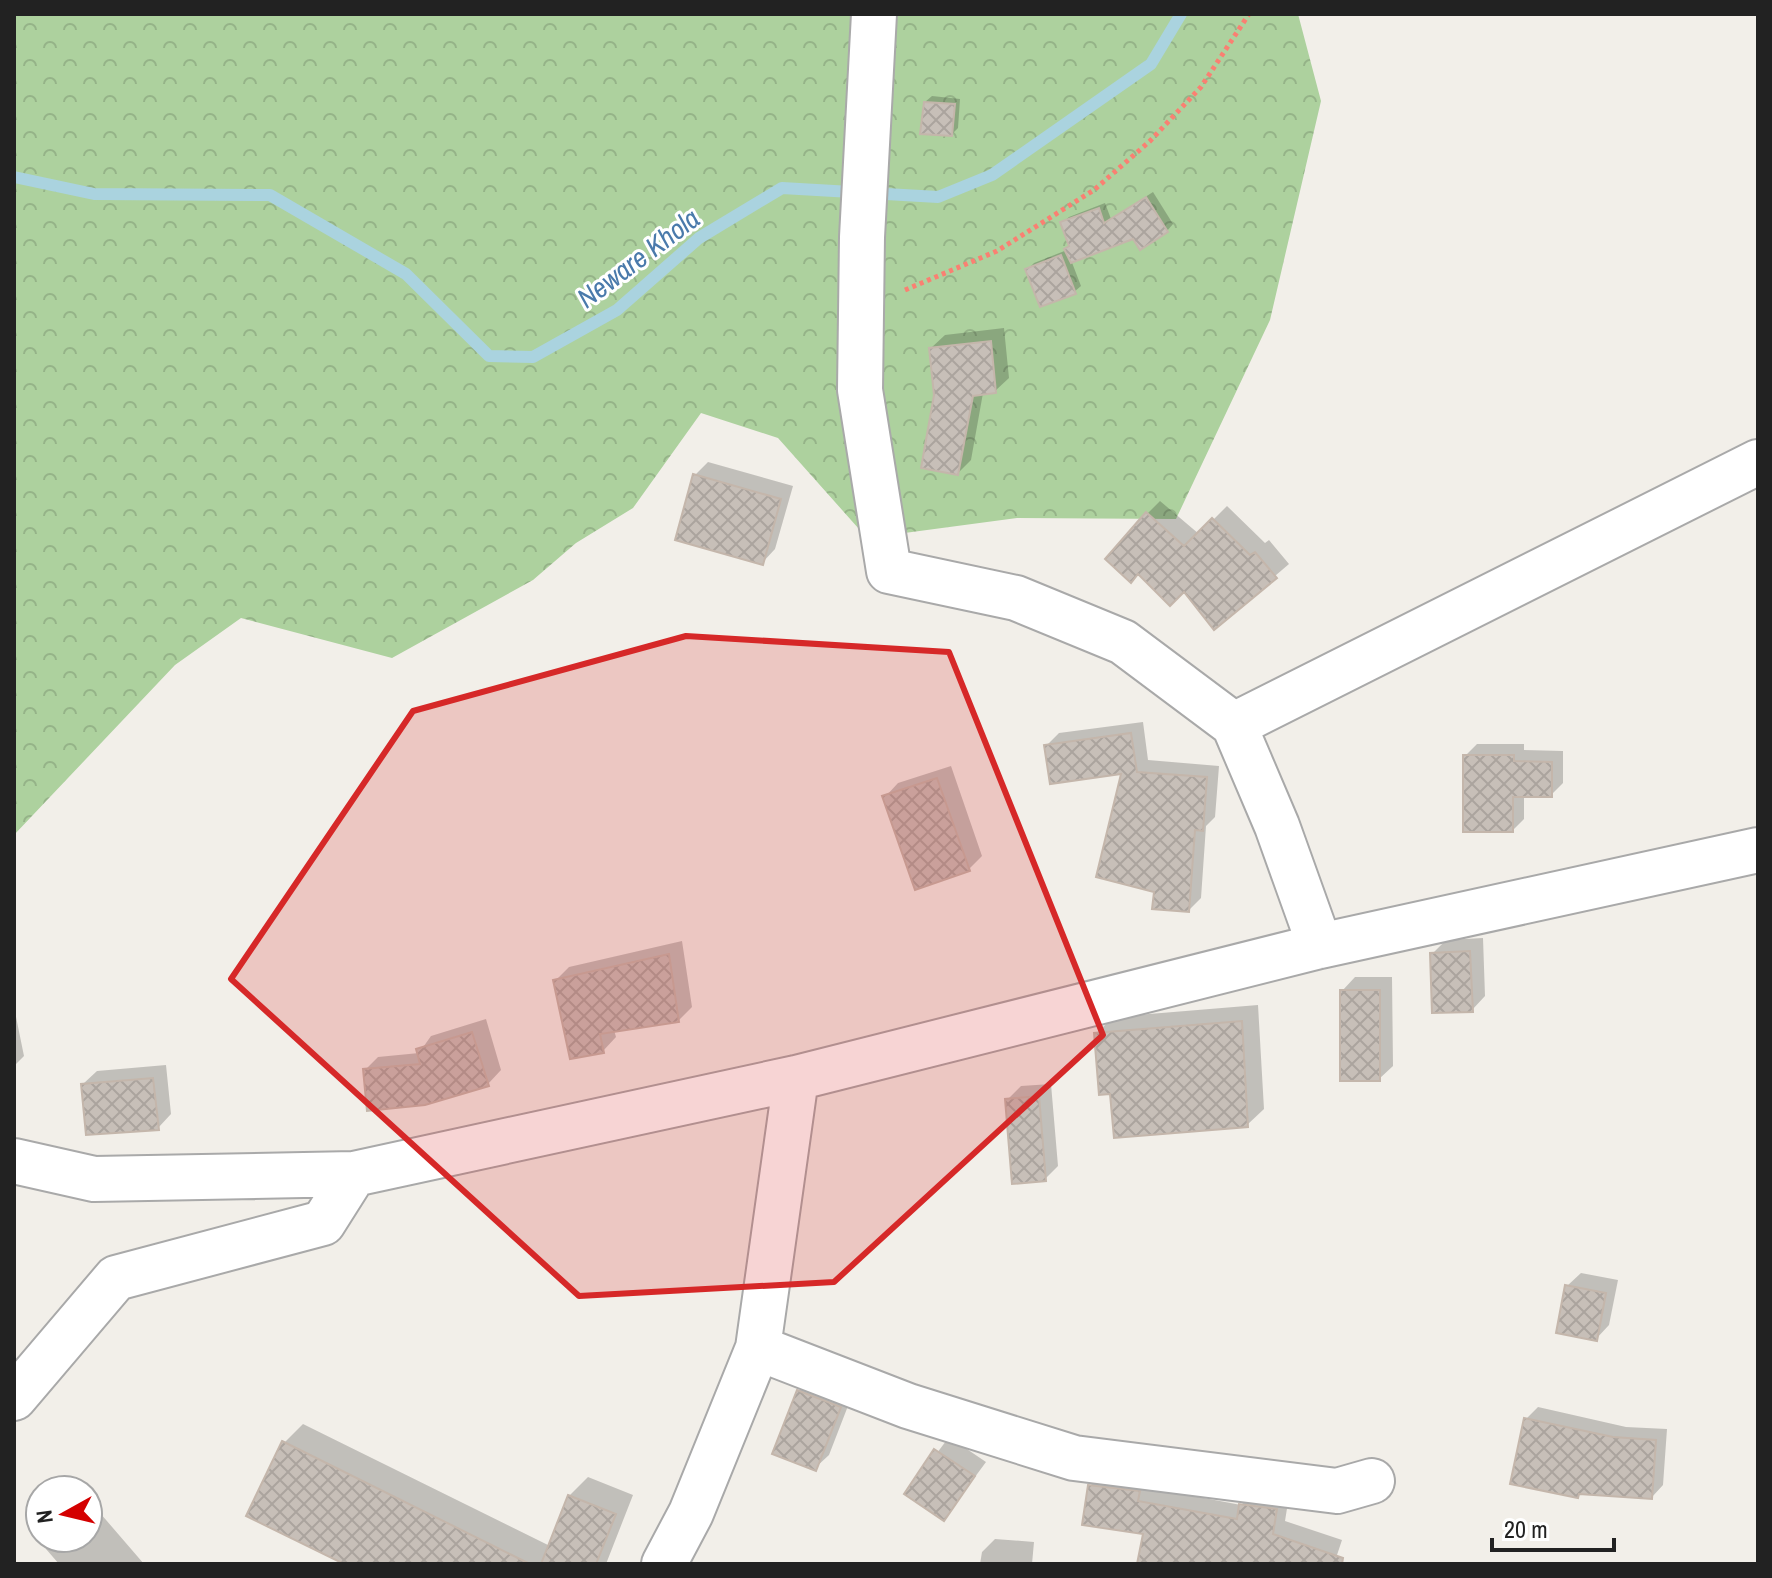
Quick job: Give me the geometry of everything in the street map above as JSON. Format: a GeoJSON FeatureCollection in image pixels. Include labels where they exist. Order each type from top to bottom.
{"type":"FeatureCollection","features":[{"type":"Feature","properties":{"kind":"street"},"geometry":{"type":"LineString","coordinates":[[874,14],[862,237],[860,390],[889,571],[1016,598],[1123,642],[1234,725],[1277,826],[1320,946]]}},
{"type":"Feature","properties":{"kind":"street"},"geometry":{"type":"LineString","coordinates":[[1234,725],[1758,462]]}},
{"type":"Feature","properties":{"kind":"street"},"geometry":{"type":"LineString","coordinates":[[14,1161],[94,1179],[354,1174],[796,1078],[1320,946],[1758,850]]}},
{"type":"Feature","properties":{"kind":"street"},"geometry":{"type":"LineString","coordinates":[[664,1564],[691,1513],[758,1348],[796,1078]]}},
{"type":"Feature","properties":{"kind":"street"},"geometry":{"type":"LineString","coordinates":[[14,1398],[116,1278],[323,1223],[354,1174]]}},
{"type":"Feature","properties":{"kind":"street"},"geometry":{"type":"LineString","coordinates":[[758,1348],[908,1406],[1074,1458],[1337,1491],[1372,1481]]}},
{"type":"Feature","properties":{"kind":"path"},"geometry":{"type":"LineString","coordinates":[[862,312],[923,281],[997,251],[1094,190],[1150,141],[1201,87],[1249,14]]}},
{"type":"Feature","properties":{"kind":"highlighted area"},"geometry":{"type":"Polygon","coordinates":[[[686,636],[949,652],[1103,1035],[834,1282],[579,1296],[231,979],[413,711],[686,636]]]}},
{"type":"Feature","properties":{"kind":"green space"},"geometry":{"type":"Polygon","coordinates":[[[14,14],[1298,14],[1321,101],[1270,320],[1176,519],[1017,518],[867,538],[778,438],[701,413],[633,508],[576,543],[533,580],[392,658],[241,618],[175,665],[14,835],[14,14]]]}},
{"type":"Feature","properties":{"kind":"building"},"geometry":{"type":"Polygon","coordinates":[[[924,102],[955,104],[952,136],[920,134],[924,102]]]}},
{"type":"Feature","properties":{"kind":"building"},"geometry":{"type":"Polygon","coordinates":[[[1146,197],[1168,232],[1140,250],[1133,239],[1071,263],[1064,249],[1069,246],[1060,222],[1099,208],[1104,223],[1146,197]]]}},
{"type":"Feature","properties":{"kind":"building"},"geometry":{"type":"Polygon","coordinates":[[[1061,255],[1076,294],[1040,307],[1025,269],[1061,255]]]}},
{"type":"Feature","properties":{"kind":"building"},"geometry":{"type":"Polygon","coordinates":[[[991,341],[996,393],[973,396],[958,475],[921,468],[934,395],[929,348],[991,341]]]}},
{"type":"Feature","properties":{"kind":"building"},"geometry":{"type":"Polygon","coordinates":[[[693,474],[781,499],[763,565],[675,540],[693,474]]]}},
{"type":"Feature","properties":{"kind":"building"},"geometry":{"type":"Polygon","coordinates":[[[1146,512],[1184,546],[1212,518],[1250,555],[1255,552],[1277,578],[1214,630],[1184,592],[1170,606],[1138,574],[1131,583],[1105,559],[1146,512]]]}},
{"type":"Feature","properties":{"kind":"building"},"geometry":{"type":"Polygon","coordinates":[[[1131,733],[1137,772],[1207,777],[1203,831],[1195,830],[1189,912],[1152,909],[1154,892],[1096,877],[1121,774],[1050,784],[1044,745],[1131,733]]]}},
{"type":"Feature","properties":{"kind":"building"},"geometry":{"type":"Polygon","coordinates":[[[1463,755],[1514,755],[1514,761],[1552,762],[1552,797],[1513,797],[1513,832],[1463,832],[1463,755]]]}},
{"type":"Feature","properties":{"kind":"building"},"geometry":{"type":"Polygon","coordinates":[[[937,778],[970,871],[915,890],[882,796],[937,778]]]}},
{"type":"Feature","properties":{"kind":"building"},"geometry":{"type":"Polygon","coordinates":[[[1470,951],[1473,1012],[1432,1013],[1430,953],[1470,951]]]}},
{"type":"Feature","properties":{"kind":"building"},"geometry":{"type":"Polygon","coordinates":[[[669,954],[679,1022],[600,1034],[604,1053],[570,1059],[553,980],[669,954]]]}},
{"type":"Feature","properties":{"kind":"building"},"geometry":{"type":"Polygon","coordinates":[[[1340,990],[1380,990],[1380,1081],[1340,1081],[1340,990]]]}},
{"type":"Feature","properties":{"kind":"building"},"geometry":{"type":"Polygon","coordinates":[[[1242,1021],[1248,1127],[1114,1138],[1110,1094],[1099,1095],[1094,1033],[1242,1021]]]}},
{"type":"Feature","properties":{"kind":"building"},"geometry":{"type":"Polygon","coordinates":[[[472,1032],[489,1086],[425,1105],[367,1111],[363,1069],[420,1064],[416,1049],[472,1032]]]}},
{"type":"Feature","properties":{"kind":"building"},"geometry":{"type":"Polygon","coordinates":[[[153,1078],[159,1130],[86,1135],[81,1084],[153,1078]]]}},
{"type":"Feature","properties":{"kind":"building"},"geometry":{"type":"Polygon","coordinates":[[[1039,1096],[1046,1181],[1012,1184],[1005,1099],[1039,1096]]]}},
{"type":"Feature","properties":{"kind":"building"},"geometry":{"type":"Polygon","coordinates":[[[1565,1285],[1606,1293],[1597,1341],[1556,1333],[1565,1285]]]}},
{"type":"Feature","properties":{"kind":"building"},"geometry":{"type":"Polygon","coordinates":[[[797,1390],[841,1407],[816,1471],[772,1454],[797,1390]]]}},
{"type":"Feature","properties":{"kind":"building"},"geometry":{"type":"Polygon","coordinates":[[[1524,1418],[1613,1437],[1656,1440],[1652,1499],[1579,1494],[1578,1498],[1510,1484],[1524,1418]]]}},
{"type":"Feature","properties":{"kind":"building"},"geometry":{"type":"Polygon","coordinates":[[[282,1441],[530,1564],[344,1564],[246,1516],[282,1441]]]}},
{"type":"Feature","properties":{"kind":"building"},"geometry":{"type":"Polygon","coordinates":[[[934,1449],[975,1476],[944,1521],[904,1494],[934,1449]]]}},
{"type":"Feature","properties":{"kind":"building"},"geometry":{"type":"Polygon","coordinates":[[[1088,1485],[1140,1491],[1138,1501],[1237,1519],[1239,1504],[1277,1509],[1273,1534],[1343,1558],[1342,1564],[1137,1564],[1143,1534],[1082,1525],[1088,1485]]]}},
{"type":"Feature","properties":{"kind":"building"},"geometry":{"type":"Polygon","coordinates":[[[568,1495],[616,1514],[596,1564],[541,1564],[568,1495]]]}},
{"type":"Feature","properties":{"kind":"waterway","name":"Neware Khola"},"geometry":{"type":"LineString","coordinates":[[14,177],[94,194],[270,195],[406,274],[489,356],[533,357],[617,310],[699,238],[782,188],[938,197],[992,175],[1151,64],[1181,14]]}}]}
